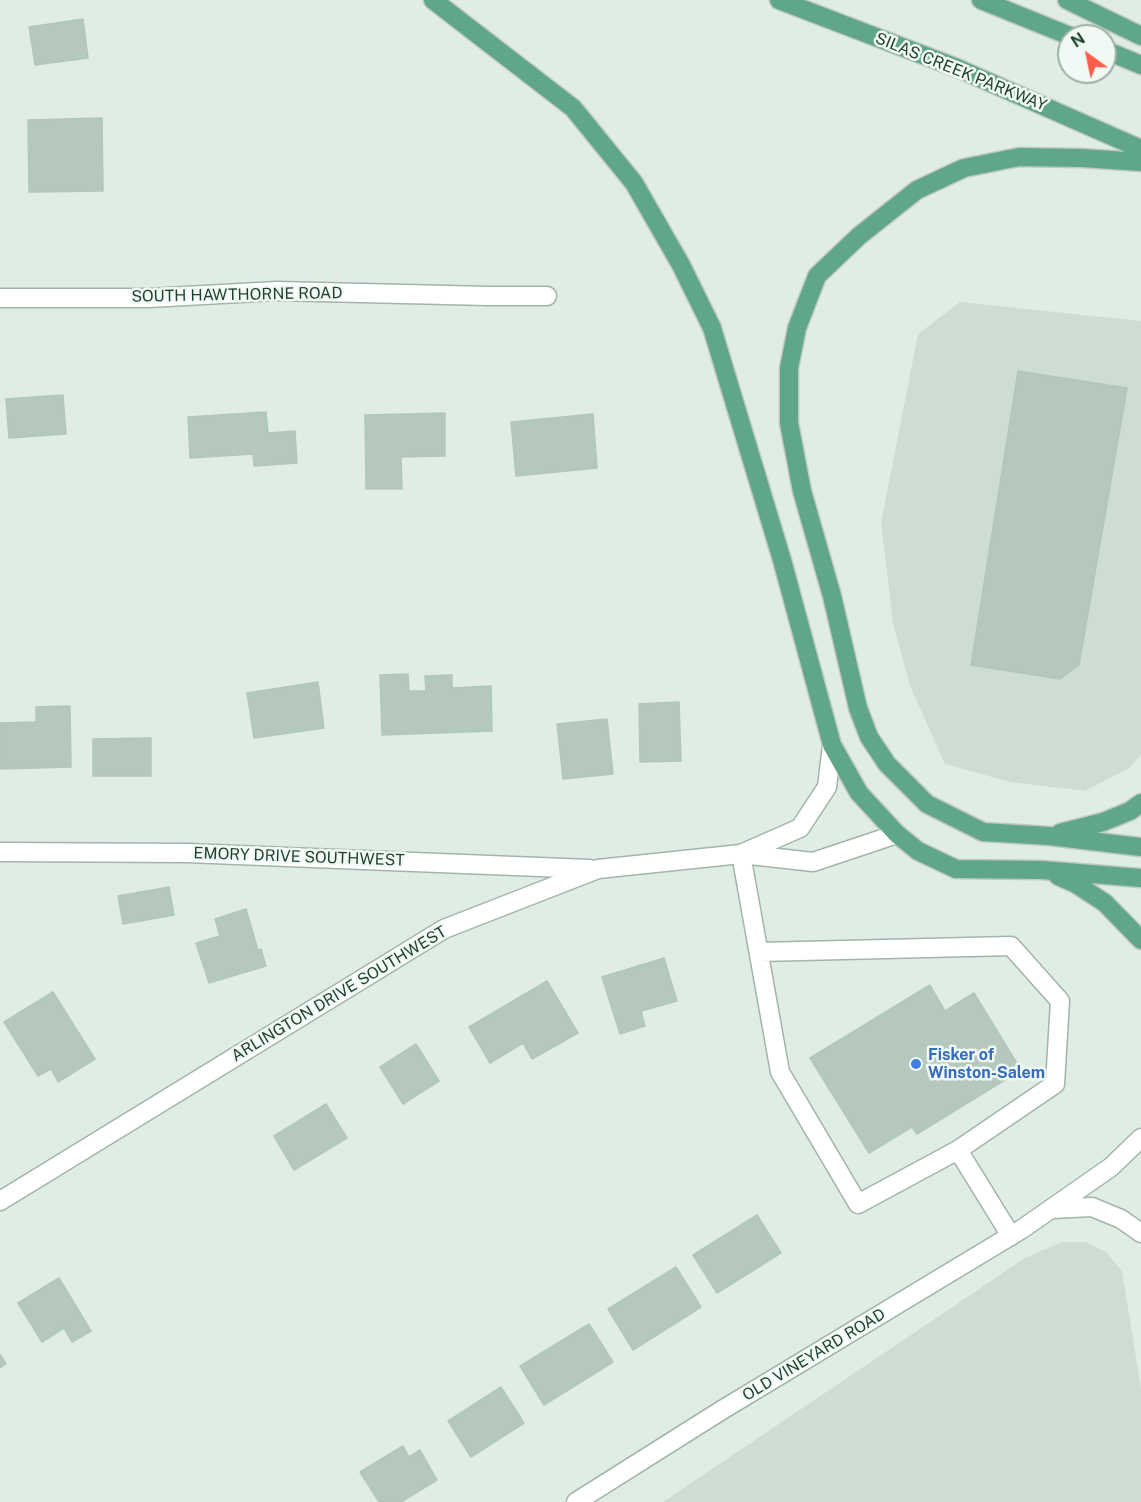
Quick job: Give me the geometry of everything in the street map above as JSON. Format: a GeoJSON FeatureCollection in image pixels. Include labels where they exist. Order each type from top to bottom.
{"type":"FeatureCollection","features":[{"type":"Feature","properties":{"kind":"main road"},"geometry":{"type":"LineString","coordinates":[[433,0],[573,108],[634,183],[681,266],[712,328],[782,560],[832,745],[859,793],[897,834],[918,851],[956,869],[1042,870],[1141,878]]}},
{"type":"Feature","properties":{"kind":"main road","name":"SILAS CREEK PARKWAY"},"geometry":{"type":"LineString","coordinates":[[779,0],[957,68],[1141,149]]}},
{"type":"Feature","properties":{"kind":"main road"},"geometry":{"type":"LineString","coordinates":[[981,0],[1057,31]]}},
{"type":"Feature","properties":{"kind":"main road"},"geometry":{"type":"LineString","coordinates":[[1067,0],[1141,36]]}},
{"type":"Feature","properties":{"kind":"main road"},"geometry":{"type":"LineString","coordinates":[[1117,56],[1141,65]]}},
{"type":"Feature","properties":{"kind":"main road"},"geometry":{"type":"LineString","coordinates":[[1141,162],[1019,157],[964,168],[917,190],[859,236],[817,276],[797,328],[789,368],[789,423],[802,490],[832,596],[858,708],[868,737],[887,764],[927,804],[983,832],[1049,836],[1141,847]]}},
{"type":"Feature","properties":{"kind":"main road"},"geometry":{"type":"LineString","coordinates":[[1049,836],[1103,822],[1130,811],[1141,803]]}},
{"type":"Feature","properties":{"kind":"main road"},"geometry":{"type":"LineString","coordinates":[[1042,870],[1076,884],[1105,903],[1141,940]]}},
{"type":"Feature","properties":{"kind":"street","name":"SOUTH HAWTHORNE ROAD"},"geometry":{"type":"LineString","coordinates":[[0,298],[149,298],[277,291],[547,296]]}},
{"type":"Feature","properties":{"kind":"street","name":"ARLINGTON DRIVE SOUTHWEST"},"geometry":{"type":"LineString","coordinates":[[741,854],[800,828],[827,787],[832,745]]}},
{"type":"Feature","properties":{"kind":"street","name":"ARLINGTON DRIVE SOUTHWEST"},"geometry":{"type":"LineString","coordinates":[[0,1202],[444,929],[598,869],[741,854],[813,862],[897,834]]}},
{"type":"Feature","properties":{"kind":"street","name":"EMORY DRIVE SOUTHWEST"},"geometry":{"type":"LineString","coordinates":[[0,852],[187,853],[598,869]]}},
{"type":"Feature","properties":{"kind":"street"},"geometry":{"type":"LineString","coordinates":[[741,854],[780,1072],[858,1204],[958,1150],[1055,1084],[1060,1001],[1011,946],[759,952]]}},
{"type":"Feature","properties":{"kind":"street","name":"OLD VINEYARD ROAD"},"geometry":{"type":"LineString","coordinates":[[576,1502],[722,1410],[1011,1236],[1111,1167],[1141,1138]]}},
{"type":"Feature","properties":{"kind":"street"},"geometry":{"type":"LineString","coordinates":[[958,1150],[1011,1236]]}},
{"type":"Feature","properties":{"kind":"street"},"geometry":{"type":"LineString","coordinates":[[1052,1209],[1092,1207],[1121,1219],[1141,1233]]}},
{"type":"Feature","properties":{"kind":"shaded area"},"geometry":{"type":"Polygon","coordinates":[[[960,302],[1141,321],[1141,755],[1128,769],[1085,791],[1010,782],[945,764],[910,686],[893,623],[881,523],[918,334],[960,302]]]}},
{"type":"Feature","properties":{"kind":"shaded area"},"geometry":{"type":"Polygon","coordinates":[[[1062,1242],[1086,1242],[1106,1252],[1122,1271],[1141,1388],[1141,1502],[663,1502],[1025,1258],[1062,1242]]]}},
{"type":"Feature","properties":{"kind":"building"},"geometry":{"type":"Polygon","coordinates":[[[83,19],[88,58],[35,65],[29,27],[83,19]]]}},
{"type":"Feature","properties":{"kind":"building"},"geometry":{"type":"Polygon","coordinates":[[[102,118],[103,191],[29,192],[28,120],[102,118]]]}},
{"type":"Feature","properties":{"kind":"building"},"geometry":{"type":"Polygon","coordinates":[[[1018,371],[1127,388],[1079,665],[1060,679],[971,665],[1018,371]]]}},
{"type":"Feature","properties":{"kind":"building"},"geometry":{"type":"Polygon","coordinates":[[[63,395],[66,434],[9,438],[6,399],[63,395]]]}},
{"type":"Feature","properties":{"kind":"building"},"geometry":{"type":"Polygon","coordinates":[[[266,412],[268,433],[295,431],[297,463],[254,466],[253,454],[190,458],[188,417],[266,412]]]}},
{"type":"Feature","properties":{"kind":"building"},"geometry":{"type":"Polygon","coordinates":[[[445,413],[445,456],[401,457],[402,489],[366,489],[365,415],[445,413]]]}},
{"type":"Feature","properties":{"kind":"building"},"geometry":{"type":"Polygon","coordinates":[[[593,414],[597,468],[516,476],[511,422],[593,414]]]}},
{"type":"Feature","properties":{"kind":"building"},"geometry":{"type":"Polygon","coordinates":[[[408,674],[409,691],[426,691],[425,676],[452,675],[452,688],[491,686],[492,731],[382,735],[380,675],[408,674]]]}},
{"type":"Feature","properties":{"kind":"building"},"geometry":{"type":"Polygon","coordinates":[[[318,682],[324,728],[254,738],[247,693],[318,682]]]}},
{"type":"Feature","properties":{"kind":"building"},"geometry":{"type":"Polygon","coordinates":[[[679,702],[681,761],[640,762],[639,704],[679,702]]]}},
{"type":"Feature","properties":{"kind":"building"},"geometry":{"type":"Polygon","coordinates":[[[70,706],[71,767],[0,769],[0,723],[36,722],[36,707],[70,706]]]}},
{"type":"Feature","properties":{"kind":"building"},"geometry":{"type":"Polygon","coordinates":[[[607,719],[613,774],[563,779],[557,724],[607,719]]]}},
{"type":"Feature","properties":{"kind":"building"},"geometry":{"type":"Polygon","coordinates":[[[151,738],[151,776],[93,776],[93,739],[151,738]]]}},
{"type":"Feature","properties":{"kind":"building"},"geometry":{"type":"Polygon","coordinates":[[[169,887],[174,915],[123,924],[118,896],[169,887]]]}},
{"type":"Feature","properties":{"kind":"building"},"geometry":{"type":"Polygon","coordinates":[[[246,909],[258,950],[261,949],[266,966],[209,983],[196,943],[220,936],[215,919],[246,909]]]}},
{"type":"Feature","properties":{"kind":"building"},"geometry":{"type":"Polygon","coordinates":[[[664,958],[677,1001],[641,1011],[645,1026],[620,1034],[602,977],[664,958]]]}},
{"type":"Feature","properties":{"kind":"building"},"geometry":{"type":"Polygon","coordinates":[[[547,981],[578,1033],[532,1059],[523,1043],[490,1063],[469,1027],[547,981]]]}},
{"type":"Feature","properties":{"kind":"building","name":"Fisker of Winston-Salem"},"geometry":{"type":"Polygon","coordinates":[[[930,985],[945,1011],[974,993],[1021,1070],[917,1134],[912,1127],[869,1153],[810,1058],[930,985]]]}},
{"type":"Feature","properties":{"kind":"building"},"geometry":{"type":"Polygon","coordinates":[[[53,992],[95,1059],[58,1082],[51,1069],[38,1076],[4,1022],[53,992]]]}},
{"type":"Feature","properties":{"kind":"building"},"geometry":{"type":"Polygon","coordinates":[[[416,1044],[439,1081],[403,1104],[380,1067],[416,1044]]]}},
{"type":"Feature","properties":{"kind":"building"},"geometry":{"type":"Polygon","coordinates":[[[326,1104],[347,1138],[294,1170],[274,1136],[326,1104]]]}},
{"type":"Feature","properties":{"kind":"building"},"geometry":{"type":"Polygon","coordinates":[[[757,1215],[781,1253],[717,1293],[693,1255],[757,1215]]]}},
{"type":"Feature","properties":{"kind":"building"},"geometry":{"type":"Polygon","coordinates":[[[676,1267],[701,1307],[633,1350],[608,1309],[676,1267]]]}},
{"type":"Feature","properties":{"kind":"building"},"geometry":{"type":"Polygon","coordinates":[[[59,1278],[91,1331],[72,1342],[64,1328],[42,1342],[18,1303],[59,1278]]]}},
{"type":"Feature","properties":{"kind":"building"},"geometry":{"type":"Polygon","coordinates":[[[589,1324],[613,1362],[544,1405],[520,1366],[589,1324]]]}},
{"type":"Feature","properties":{"kind":"building"},"geometry":{"type":"Polygon","coordinates":[[[0,1354],[6,1364],[0,1368],[0,1354]]]}},
{"type":"Feature","properties":{"kind":"building"},"geometry":{"type":"Polygon","coordinates":[[[501,1387],[524,1423],[471,1457],[448,1421],[501,1387]]]}},
{"type":"Feature","properties":{"kind":"building"},"geometry":{"type":"Polygon","coordinates":[[[403,1446],[409,1457],[420,1450],[437,1480],[401,1502],[379,1502],[360,1472],[403,1446]]]}},
{"type":"Feature","properties":{"kind":"place","name":"Fisker of Winston-Salem"},"geometry":{"type":"Point","coordinates":[916,1064]}}]}
